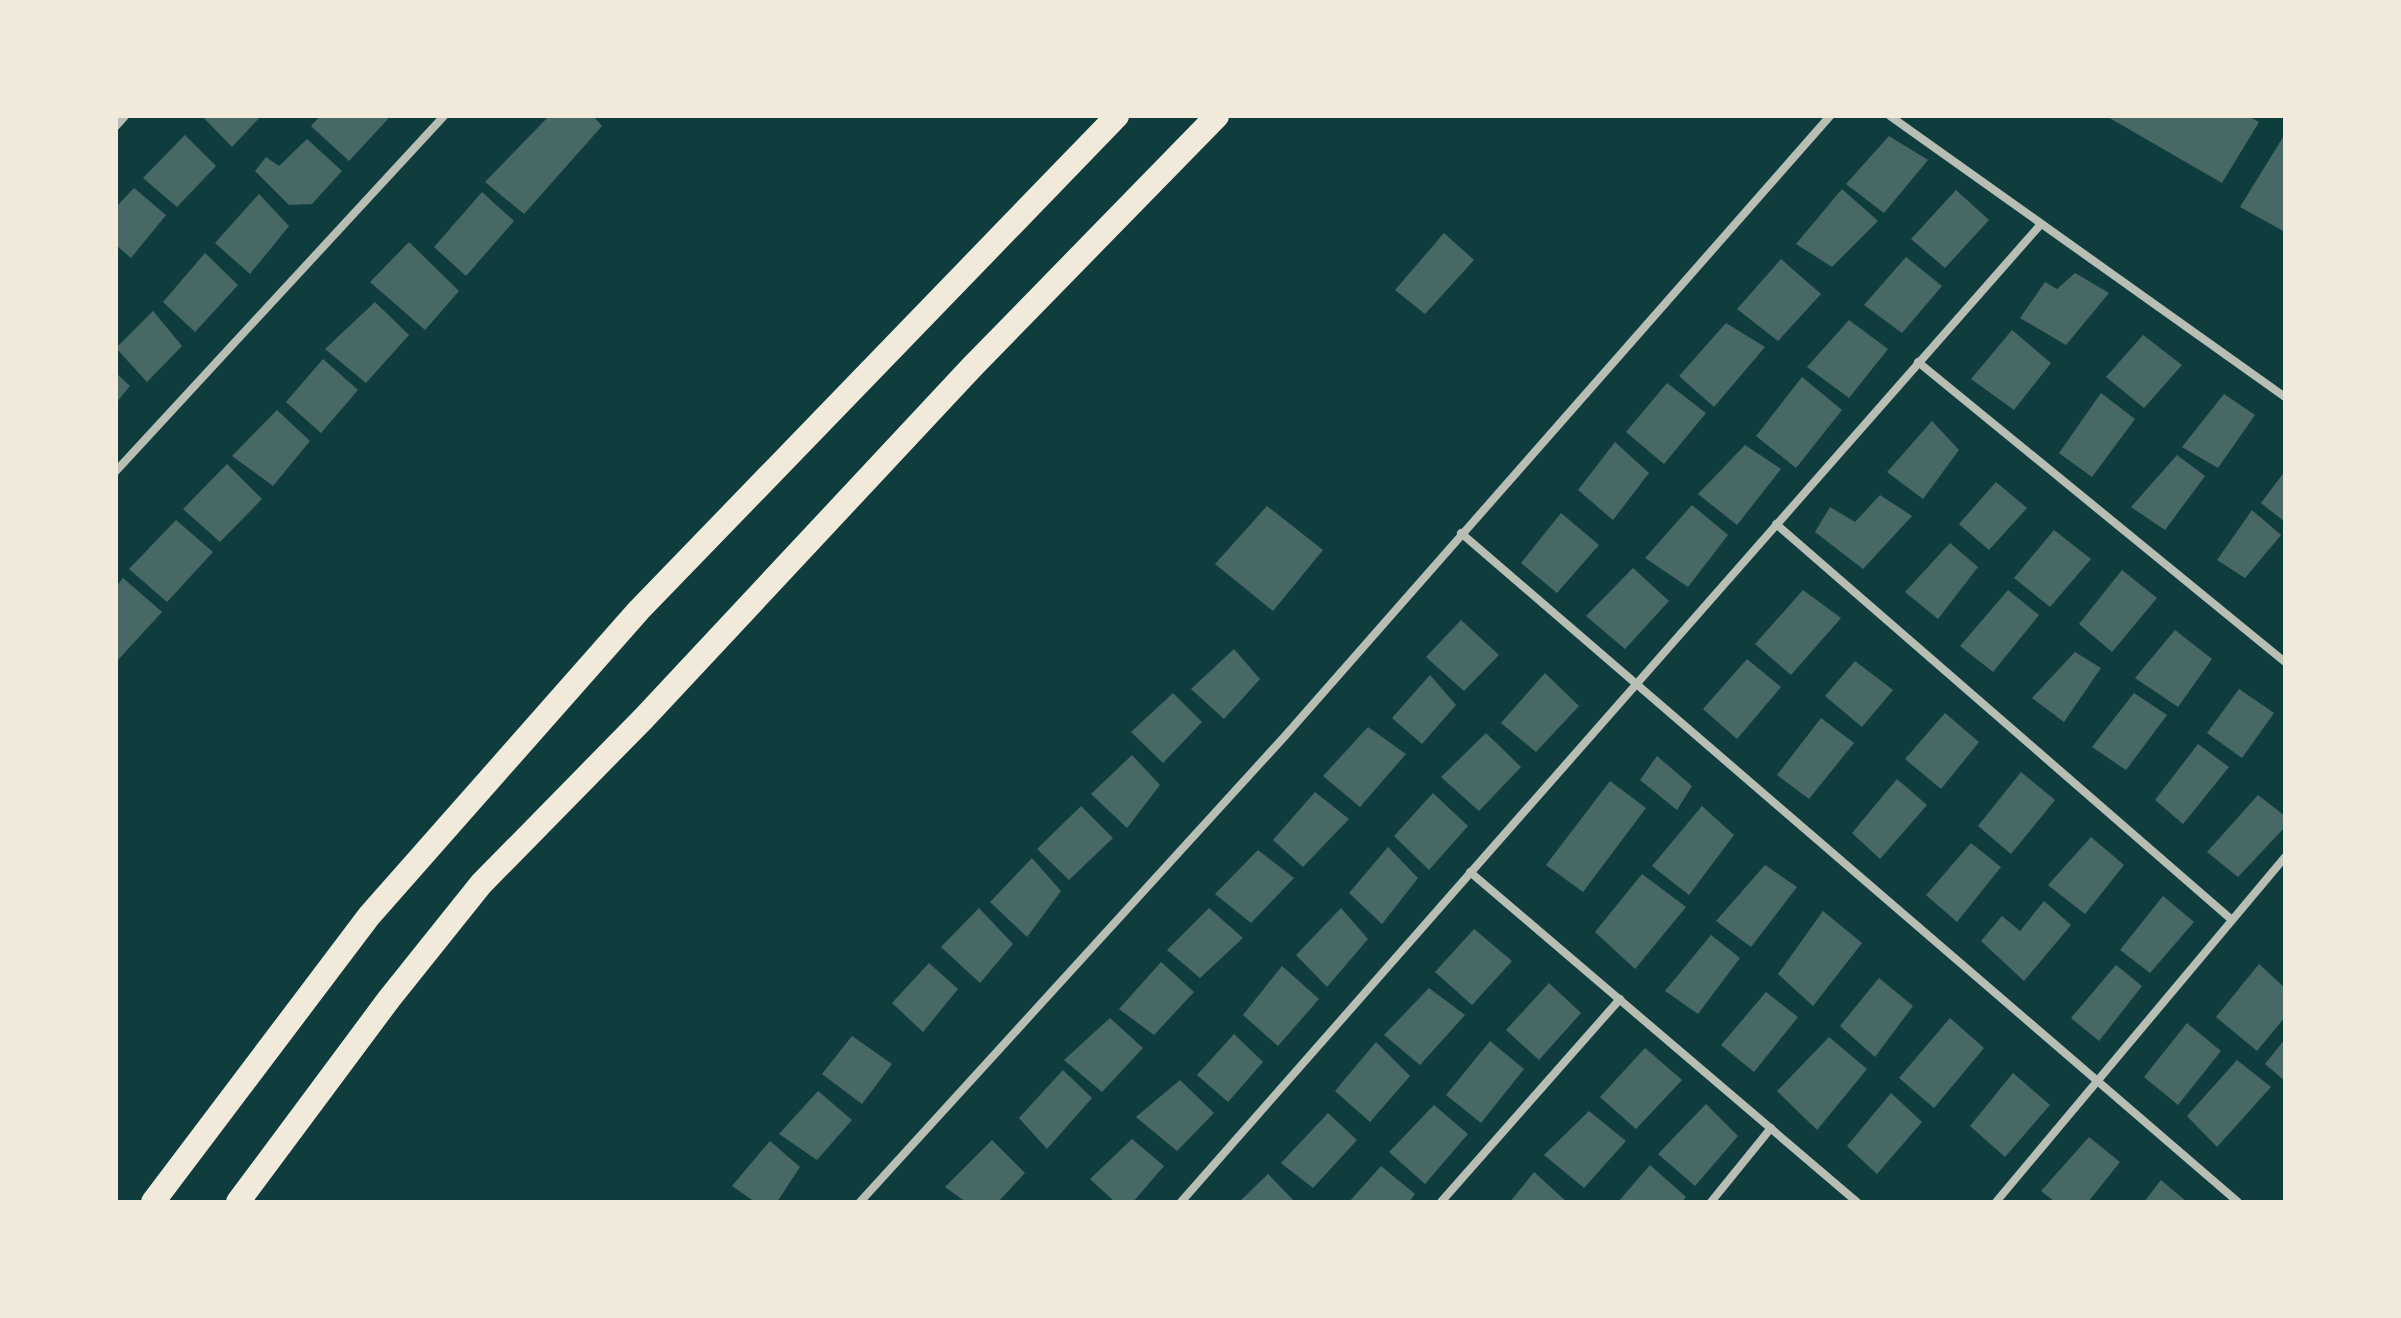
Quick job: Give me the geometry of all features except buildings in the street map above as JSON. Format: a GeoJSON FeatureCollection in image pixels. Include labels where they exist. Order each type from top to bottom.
{"type":"FeatureCollection","features":[{"type":"Feature","properties":{"kind":"highway"},"geometry":{"type":"LineString","coordinates":[[153,1202],[369,916],[639,610],[1117,116]]}},
{"type":"Feature","properties":{"kind":"highway"},"geometry":{"type":"LineString","coordinates":[[238,1202],[389,999],[481,884],[1217,116]]}},
{"type":"Feature","properties":{"kind":"street"},"geometry":{"type":"LineString","coordinates":[[116,126],[125,116]]}},
{"type":"Feature","properties":{"kind":"street"},"geometry":{"type":"LineString","coordinates":[[116,471],[444,116]]}},
{"type":"Feature","properties":{"kind":"street"},"geometry":{"type":"LineString","coordinates":[[860,1202],[1285,736],[1830,116]]}},
{"type":"Feature","properties":{"kind":"street"},"geometry":{"type":"LineString","coordinates":[[1890,116],[2285,397]]}},
{"type":"Feature","properties":{"kind":"street"},"geometry":{"type":"LineString","coordinates":[[1181,1202],[2041,224]]}},
{"type":"Feature","properties":{"kind":"street"},"geometry":{"type":"LineString","coordinates":[[1918,362],[2285,662]]}},
{"type":"Feature","properties":{"kind":"street"},"geometry":{"type":"LineString","coordinates":[[1776,524],[2232,920]]}},
{"type":"Feature","properties":{"kind":"street"},"geometry":{"type":"LineString","coordinates":[[1461,533],[2238,1202]]}},
{"type":"Feature","properties":{"kind":"street"},"geometry":{"type":"LineString","coordinates":[[1996,1202],[2285,857]]}},
{"type":"Feature","properties":{"kind":"street"},"geometry":{"type":"LineString","coordinates":[[1470,872],[1857,1202]]}},
{"type":"Feature","properties":{"kind":"street"},"geometry":{"type":"LineString","coordinates":[[1441,1202],[1620,999]]}},
{"type":"Feature","properties":{"kind":"street"},"geometry":{"type":"LineString","coordinates":[[1711,1202],[1771,1128]]}}]}
